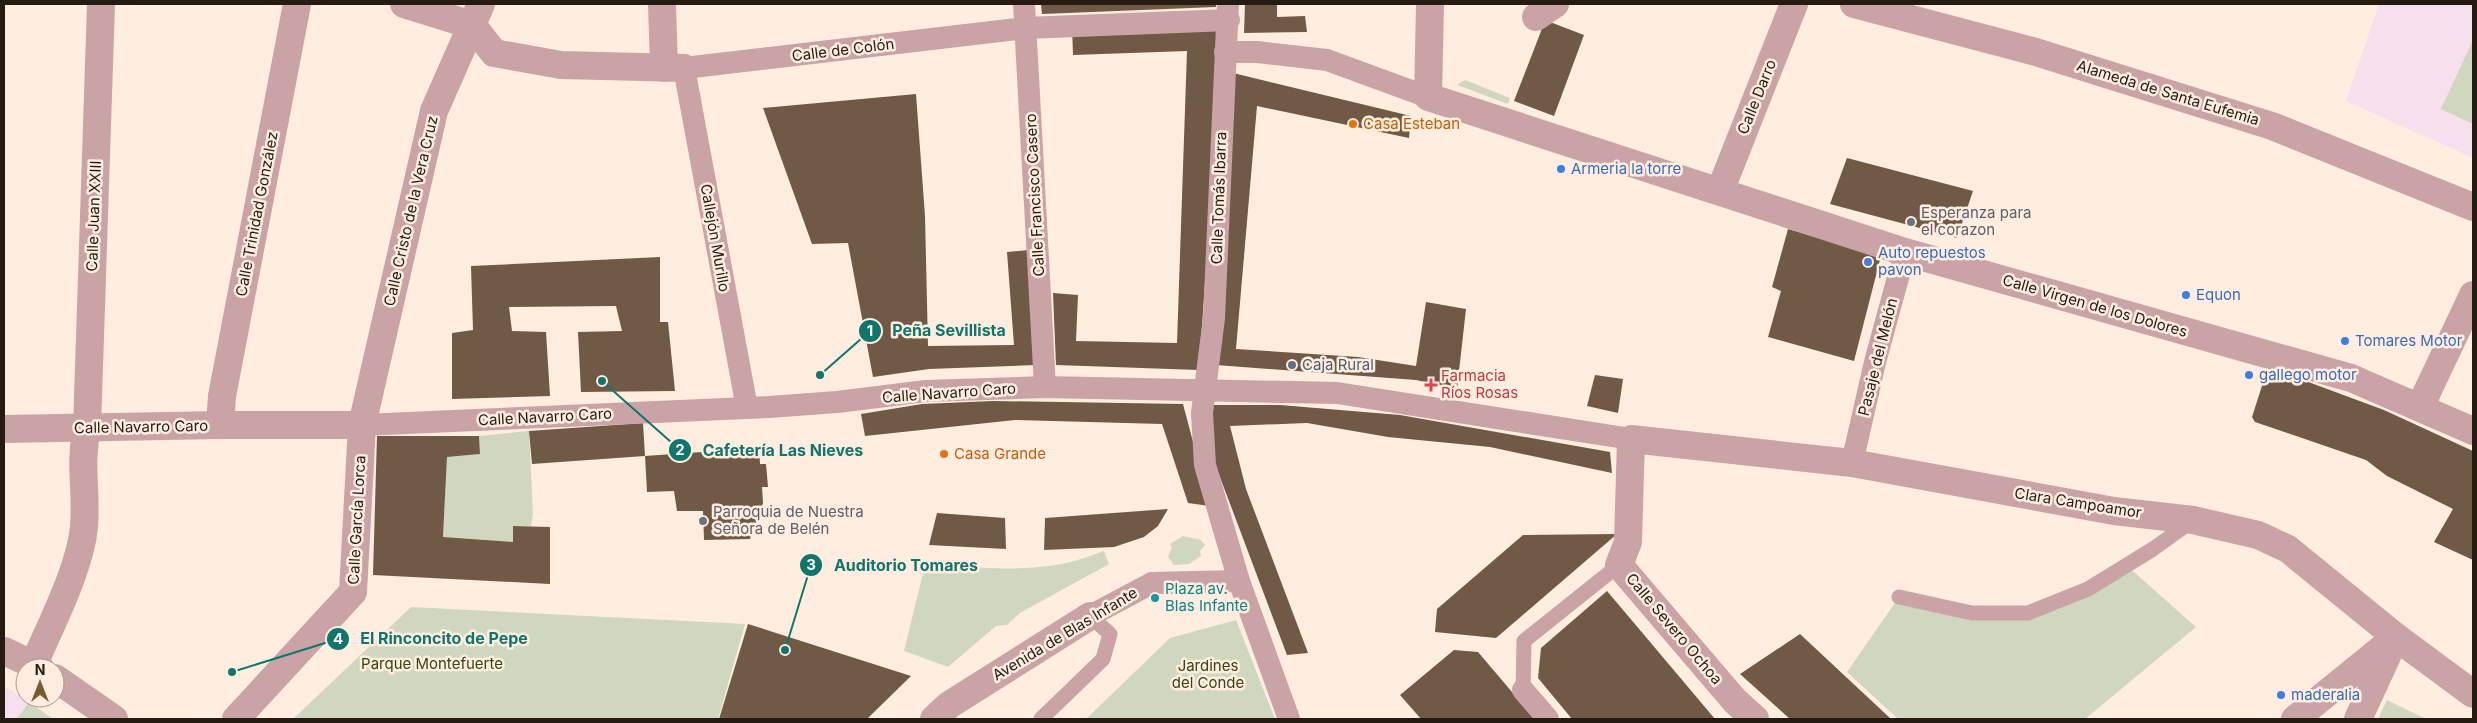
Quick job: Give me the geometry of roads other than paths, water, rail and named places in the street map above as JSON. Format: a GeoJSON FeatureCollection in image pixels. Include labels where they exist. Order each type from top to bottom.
{"type":"FeatureCollection","features":[{"type":"Feature","properties":{"kind":"street","name":"Calle Juan XXIII"},"geometry":{"type":"LineString","coordinates":[[47,658],[75,565],[84,527],[82,451],[87,428],[101,4]]}},
{"type":"Feature","properties":{"kind":"street","name":"Calle Trinidad González"},"geometry":{"type":"LineString","coordinates":[[220,425],[222,396],[297,4]]}},
{"type":"Feature","properties":{"kind":"street"},"geometry":{"type":"LineString","coordinates":[[404,4],[477,14]]}},
{"type":"Feature","properties":{"kind":"street","name":"Callejón Murillo"},"geometry":{"type":"LineString","coordinates":[[662,4],[746,408]]}},
{"type":"Feature","properties":{"kind":"street","name":"Calle Francisco Casero"},"geometry":{"type":"LineString","coordinates":[[1024,4],[1046,387]]}},
{"type":"Feature","properties":{"kind":"street"},"geometry":{"type":"LineString","coordinates":[[1428,97],[1430,4]]}},
{"type":"Feature","properties":{"kind":"street","name":"Calle Darro"},"geometry":{"type":"LineString","coordinates":[[1720,191],[1794,4]]}},
{"type":"Feature","properties":{"kind":"street","name":"Alameda de Santa Eufemia"},"geometry":{"type":"LineString","coordinates":[[1854,4],[2036,52],[2272,126],[2473,207]]}},
{"type":"Feature","properties":{"kind":"street","name":"Calle de Colón"},"geometry":{"type":"LineString","coordinates":[[477,14],[494,53],[561,65],[674,68],[1026,28],[1229,12]]}},
{"type":"Feature","properties":{"kind":"street","name":"Calle Tomás Ibarra"},"geometry":{"type":"LineString","coordinates":[[1229,12],[1214,318],[1202,413],[1205,465],[1239,582],[1289,719]]}},
{"type":"Feature","properties":{"kind":"street","name":"Calle Cristo de la Vera Cruz"},"geometry":{"type":"LineString","coordinates":[[362,425],[434,111],[477,14]]}},
{"type":"Feature","properties":{"kind":"street","name":"Calle Virgen de los Dolores"},"geometry":{"type":"LineString","coordinates":[[1226,52],[1257,52],[1327,60],[1428,97],[1905,252],[2352,378],[2473,431]]}},
{"type":"Feature","properties":{"kind":"street","name":"Pasaje del Melón"},"geometry":{"type":"LineString","coordinates":[[1852,463],[1875,362],[1905,252]]}},
{"type":"Feature","properties":{"kind":"street"},"geometry":{"type":"LineString","coordinates":[[2420,407],[2473,294]]}},
{"type":"Feature","properties":{"kind":"street","name":"Calle Navarro Caro"},"geometry":{"type":"LineString","coordinates":[[4,429],[220,425],[362,425],[746,408],[836,402],[926,391],[1046,387],[1206,392],[1336,393],[1631,439]]}},
{"type":"Feature","properties":{"kind":"street","name":"Calle García Lorca"},"geometry":{"type":"LineString","coordinates":[[236,719],[353,592],[362,425]]}},
{"type":"Feature","properties":{"kind":"street","name":"Clara Campoamor"},"geometry":{"type":"LineString","coordinates":[[1631,439],[1852,463],[2114,510],[2193,520],[2258,535],[2288,549],[2396,637],[2473,694]]}},
{"type":"Feature","properties":{"kind":"street","name":"Calle Severo Ochoa"},"geometry":{"type":"LineString","coordinates":[[1631,439],[1628,542],[1619,565],[1735,701],[1755,719]]}},
{"type":"Feature","properties":{"kind":"street","name":"Avenida de Blas Infante"},"geometry":{"type":"LineString","coordinates":[[934,719],[949,705],[1090,616],[1152,583],[1239,582]]}},
{"type":"Feature","properties":{"kind":"street"},"geometry":{"type":"LineString","coordinates":[[2295,719],[2396,637]]}},
{"type":"Feature","properties":{"kind":"street"},"geometry":{"type":"LineString","coordinates":[[2358,719],[2396,637]]}},
{"type":"Feature","properties":{"kind":"street"},"geometry":{"type":"LineString","coordinates":[[4,651],[18,658]]}},
{"type":"Feature","properties":{"kind":"street"},"geometry":{"type":"LineString","coordinates":[[65,685],[114,719]]}},
{"type":"Feature","properties":{"kind":"street"},"geometry":{"type":"LineString","coordinates":[[1522,690],[1548,719]]}},
{"type":"Feature","properties":{"kind":"lane"},"geometry":{"type":"LineString","coordinates":[[1899,598],[1972,613],[2028,613],[2088,590],[2153,549],[2193,520]]}},
{"type":"Feature","properties":{"kind":"lane"},"geometry":{"type":"LineString","coordinates":[[1522,690],[1524,641],[1619,565]]}},
{"type":"Feature","properties":{"kind":"lane"},"geometry":{"type":"LineString","coordinates":[[1040,719],[1103,660],[1110,634],[1090,616]]}},
{"type":"Feature","properties":{"kind":"place","name":"Casa Esteban"},"geometry":{"type":"Point","coordinates":[1353,124]}},
{"type":"Feature","properties":{"kind":"place","name":"Armeria la torre"},"geometry":{"type":"Point","coordinates":[1561,169]}},
{"type":"Feature","properties":{"kind":"place","name":"Esperanza para el corazon"},"geometry":{"type":"Point","coordinates":[1911,222]}},
{"type":"Feature","properties":{"kind":"place","name":"Auto repuestos pavon"},"geometry":{"type":"Point","coordinates":[1868,262]}},
{"type":"Feature","properties":{"kind":"place","name":"Equon"},"geometry":{"type":"Point","coordinates":[2186,295]}},
{"type":"Feature","properties":{"kind":"place","name":"Tomares Motor"},"geometry":{"type":"Point","coordinates":[2345,341]}},
{"type":"Feature","properties":{"kind":"place","name":"Caja Rural"},"geometry":{"type":"Point","coordinates":[1292,365]}},
{"type":"Feature","properties":{"kind":"place","name":"Peña Sevillista"},"geometry":{"type":"Point","coordinates":[820,375]}},
{"type":"Feature","properties":{"kind":"place","name":"gallego motor"},"geometry":{"type":"Point","coordinates":[2249,375]}},
{"type":"Feature","properties":{"kind":"place","name":"Cafetería Las Nieves"},"geometry":{"type":"Point","coordinates":[602,381]}},
{"type":"Feature","properties":{"kind":"place","name":"Farmacia Ríos Rosas"},"geometry":{"type":"Point","coordinates":[1431,385]}},
{"type":"Feature","properties":{"kind":"place","name":"Casa Grande"},"geometry":{"type":"Point","coordinates":[944,454]}},
{"type":"Feature","properties":{"kind":"place","name":"Parroquia de Nuestra Señora de Belén"},"geometry":{"type":"Point","coordinates":[703,521]}},
{"type":"Feature","properties":{"kind":"place","name":"Plaza av. Blas Infante"},"geometry":{"type":"Point","coordinates":[1155,598]}},
{"type":"Feature","properties":{"kind":"place","name":"Auditorio Tomares"},"geometry":{"type":"Point","coordinates":[785,650]}},
{"type":"Feature","properties":{"kind":"place","name":"El Rinconcito de Pepe"},"geometry":{"type":"Point","coordinates":[232,672]}},
{"type":"Feature","properties":{"kind":"place","name":"maderalia"},"geometry":{"type":"Point","coordinates":[2281,695]}},
{"type":"Feature","properties":{"kind":"park label","name":"Parque Montefuerte"},"geometry":{"type":"Point","coordinates":[432,664]}},
{"type":"Feature","properties":{"kind":"park label","name":"Jardines del Conde"},"geometry":{"type":"Point","coordinates":[1208,674]}}]}
